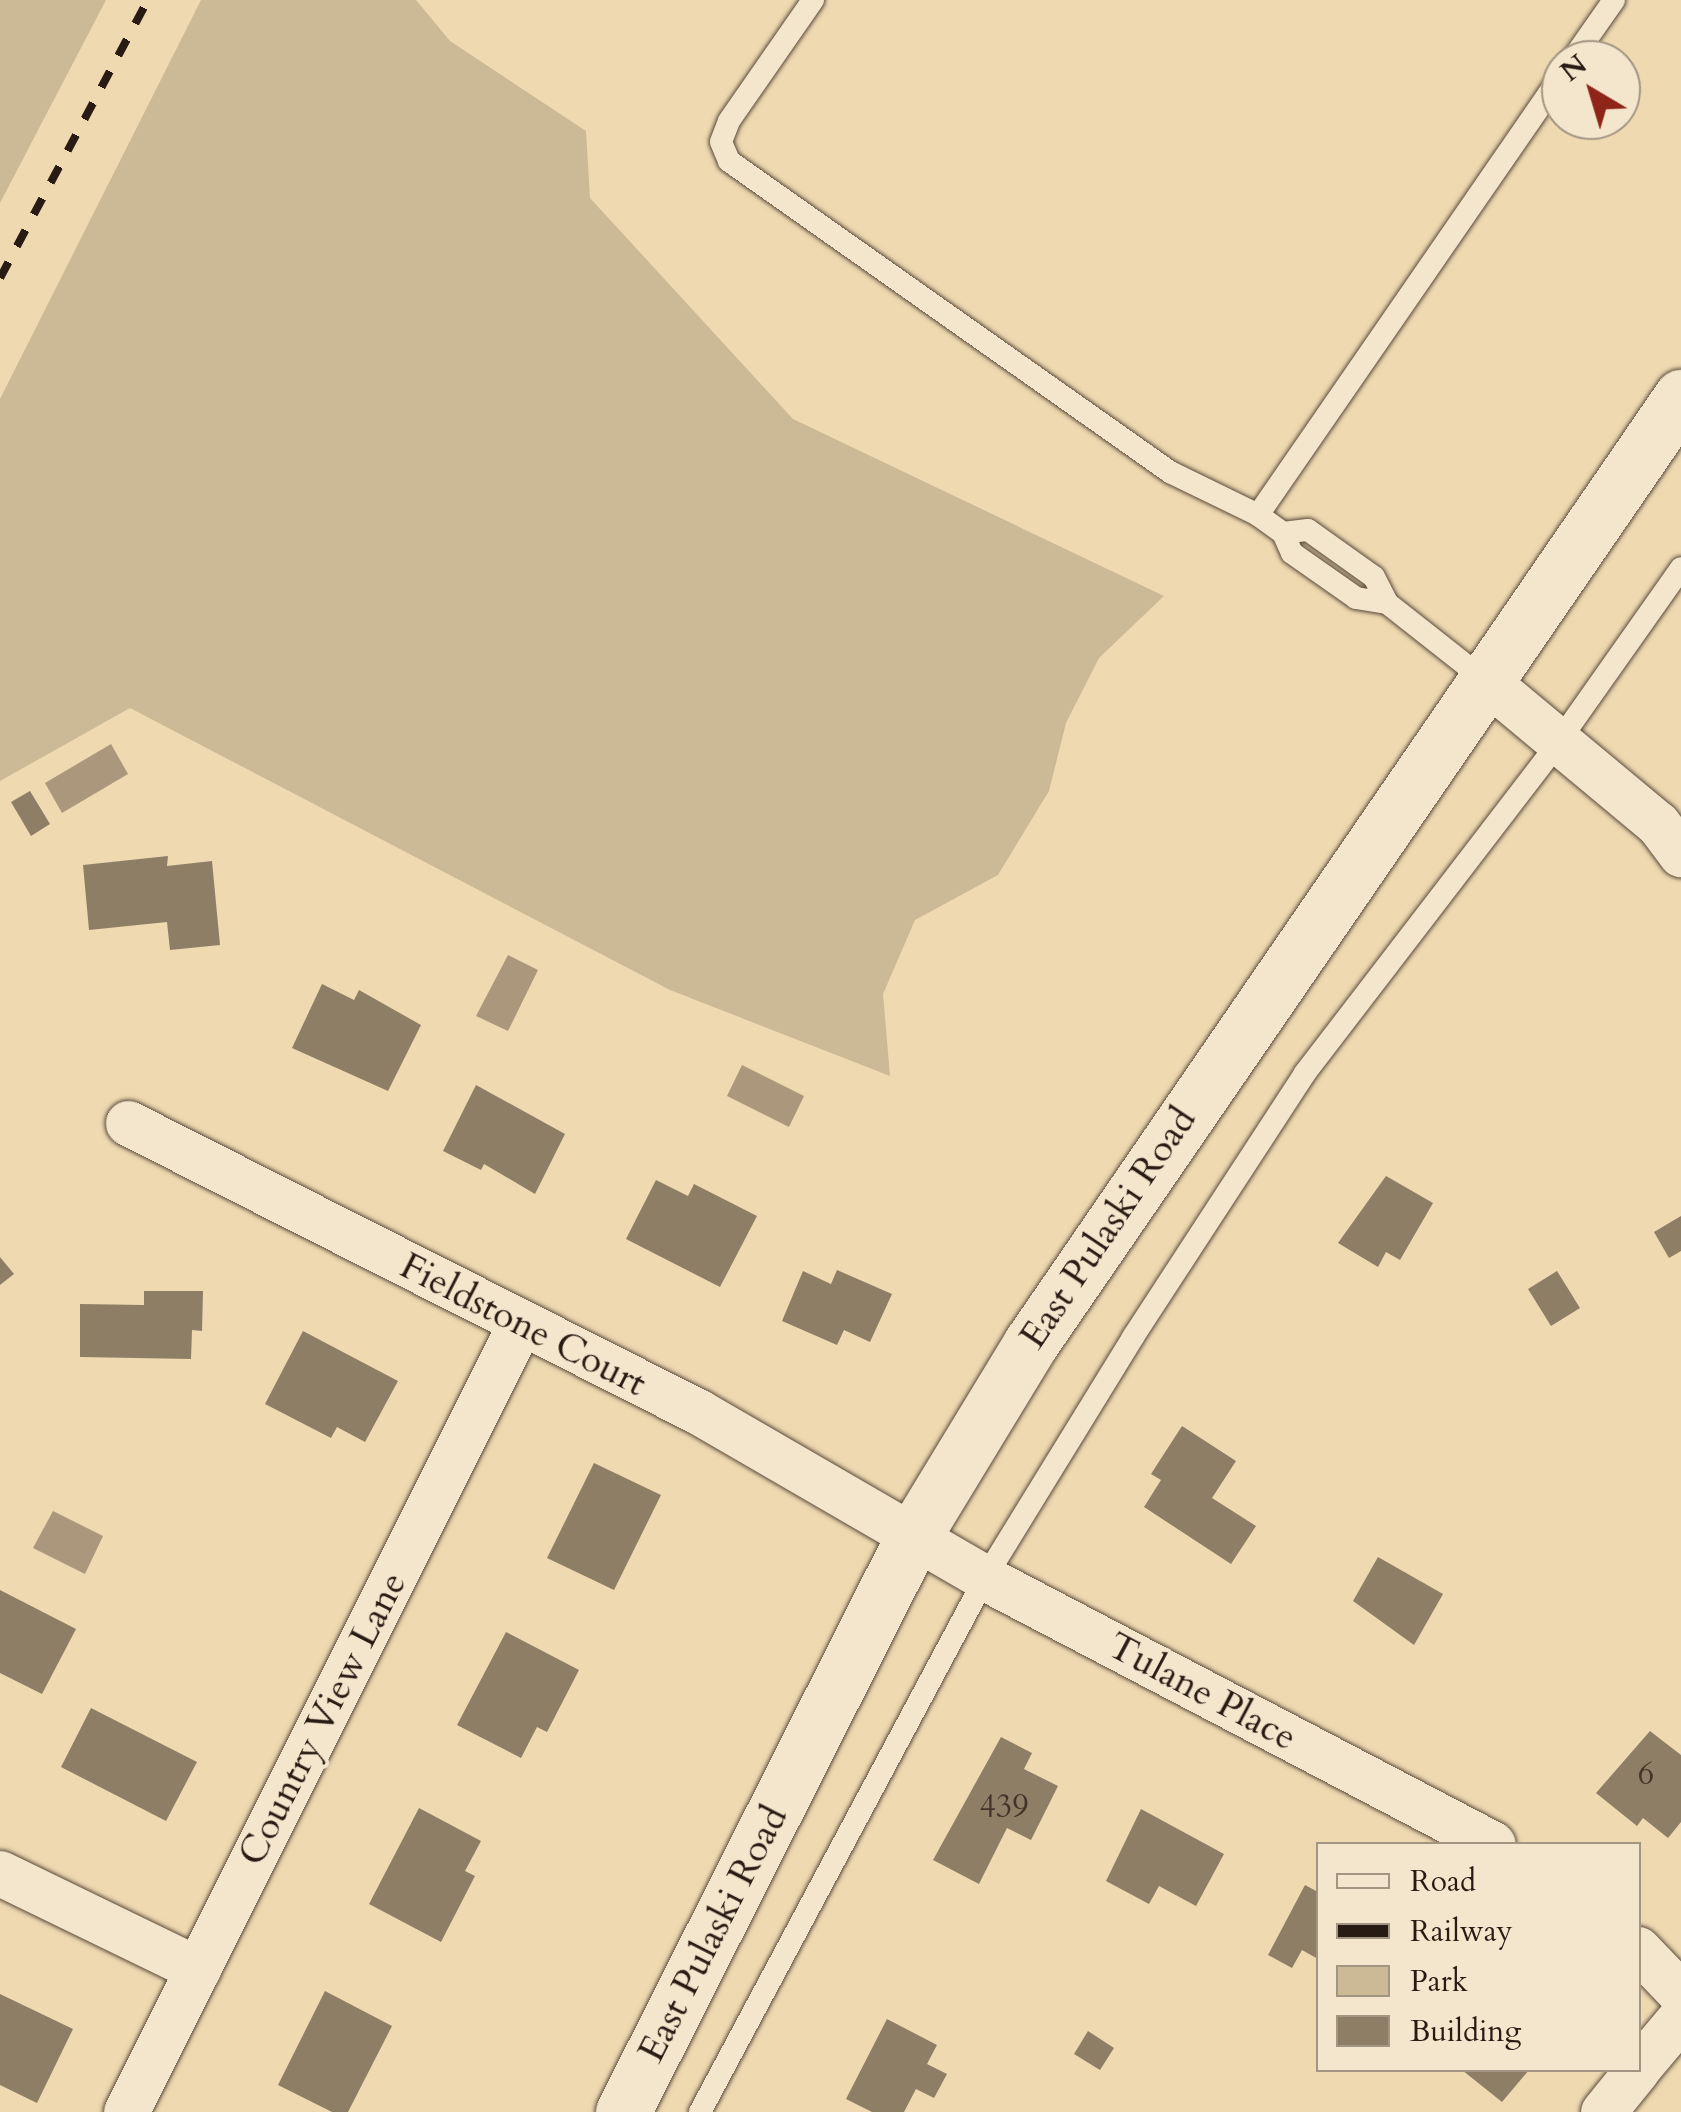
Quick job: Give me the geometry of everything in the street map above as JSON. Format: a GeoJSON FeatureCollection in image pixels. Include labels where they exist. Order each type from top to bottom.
{"type":"FeatureCollection","features":[{"type":"Feature","properties":{"kind":"main road","name":"East Pulaski Road"},"geometry":{"type":"LineString","coordinates":[[623,2112],[913,1537],[1178,1121],[1681,397]]}},
{"type":"Feature","properties":{"kind":"street"},"geometry":{"type":"LineString","coordinates":[[1484,680],[1658,824],[1681,854]]}},
{"type":"Feature","properties":{"kind":"street","name":"Fieldstone Court"},"geometry":{"type":"LineString","coordinates":[[128,1123],[519,1326],[700,1412],[913,1537]]}},
{"type":"Feature","properties":{"kind":"street","name":"Country View Lane"},"geometry":{"type":"LineString","coordinates":[[126,2112],[519,1326]]}},
{"type":"Feature","properties":{"kind":"street","name":"Tulane Place"},"geometry":{"type":"LineString","coordinates":[[913,1537],[1489,1842]]}},
{"type":"Feature","properties":{"kind":"street"},"geometry":{"type":"LineString","coordinates":[[0,1873],[198,1968]]}},
{"type":"Feature","properties":{"kind":"street"},"geometry":{"type":"LineString","coordinates":[[1641,1952],[1681,1994]]}},
{"type":"Feature","properties":{"kind":"street"},"geometry":{"type":"LineString","coordinates":[[1641,2065],[1681,2016]]}},
{"type":"Feature","properties":{"kind":"street"},"geometry":{"type":"LineString","coordinates":[[1603,2112],[1636,2072]]}},
{"type":"Feature","properties":{"kind":"lane"},"geometry":{"type":"LineString","coordinates":[[813,0],[729,122],[722,142],[728,161],[1170,472],[1258,515],[1283,534],[1308,530],[1374,577],[1387,604],[1484,680]]}},
{"type":"Feature","properties":{"kind":"lane"},"geometry":{"type":"LineString","coordinates":[[1586,40],[1614,0]]}},
{"type":"Feature","properties":{"kind":"lane"},"geometry":{"type":"LineString","coordinates":[[1258,515],[1541,105]]}},
{"type":"Feature","properties":{"kind":"lane"},"geometry":{"type":"LineString","coordinates":[[700,2112],[985,1578],[1305,1073],[1557,744],[1681,568]]}},
{"type":"Feature","properties":{"kind":"green space"},"geometry":{"type":"Polygon","coordinates":[[[0,0],[106,0],[0,203],[0,0]]]}},
{"type":"Feature","properties":{"kind":"green space"},"geometry":{"type":"Polygon","coordinates":[[[201,0],[416,0],[450,41],[586,131],[590,198],[793,419],[1164,596],[1099,658],[1066,723],[1049,791],[998,875],[915,920],[883,994],[890,1076],[670,990],[130,708],[0,781],[0,399],[201,0]]]}},
{"type":"Feature","properties":{"kind":"shaded area"},"geometry":{"type":"Polygon","coordinates":[[[111,744],[128,774],[62,813],[45,783],[111,744]]]}},
{"type":"Feature","properties":{"kind":"shaded area"},"geometry":{"type":"Polygon","coordinates":[[[508,955],[538,970],[508,1031],[476,1016],[508,955]]]}},
{"type":"Feature","properties":{"kind":"shaded area"},"geometry":{"type":"Polygon","coordinates":[[[742,1065],[804,1096],[789,1127],[727,1096],[742,1065]]]}},
{"type":"Feature","properties":{"kind":"shaded area"},"geometry":{"type":"Polygon","coordinates":[[[53,1511],[103,1536],[85,1574],[33,1548],[53,1511]]]}},
{"type":"Feature","properties":{"kind":"building"},"geometry":{"type":"Polygon","coordinates":[[[30,791],[50,824],[31,836],[11,802],[30,791]]]}},
{"type":"Feature","properties":{"kind":"building"},"geometry":{"type":"Polygon","coordinates":[[[168,856],[167,866],[212,861],[220,945],[170,950],[167,922],[89,930],[83,865],[168,856]]]}},
{"type":"Feature","properties":{"kind":"building"},"geometry":{"type":"Polygon","coordinates":[[[322,984],[354,1000],[359,990],[421,1025],[388,1091],[292,1048],[322,984]]]}},
{"type":"Feature","properties":{"kind":"building"},"geometry":{"type":"Polygon","coordinates":[[[476,1085],[565,1134],[535,1194],[484,1164],[481,1170],[443,1151],[476,1085]]]}},
{"type":"Feature","properties":{"kind":"building"},"geometry":{"type":"Polygon","coordinates":[[[1386,1176],[1433,1203],[1400,1260],[1386,1252],[1378,1267],[1338,1243],[1386,1176]]]}},
{"type":"Feature","properties":{"kind":"building"},"geometry":{"type":"Polygon","coordinates":[[[656,1180],[688,1196],[694,1184],[757,1216],[720,1287],[626,1239],[656,1180]]]}},
{"type":"Feature","properties":{"kind":"building"},"geometry":{"type":"Polygon","coordinates":[[[1681,1216],[1681,1251],[1669,1258],[1654,1232],[1681,1216]]]}},
{"type":"Feature","properties":{"kind":"building"},"geometry":{"type":"Polygon","coordinates":[[[0,1257],[14,1274],[0,1285],[0,1257]]]}},
{"type":"Feature","properties":{"kind":"building"},"geometry":{"type":"Polygon","coordinates":[[[837,1270],[892,1294],[870,1342],[844,1330],[837,1345],[782,1321],[803,1271],[831,1284],[837,1270]]]}},
{"type":"Feature","properties":{"kind":"building"},"geometry":{"type":"Polygon","coordinates":[[[1557,1271],[1580,1308],[1551,1326],[1528,1289],[1557,1271]]]}},
{"type":"Feature","properties":{"kind":"building"},"geometry":{"type":"Polygon","coordinates":[[[144,1291],[203,1291],[202,1331],[192,1330],[191,1359],[80,1357],[80,1304],[144,1305],[144,1291]]]}},
{"type":"Feature","properties":{"kind":"building"},"geometry":{"type":"Polygon","coordinates":[[[303,1331],[398,1381],[365,1442],[337,1427],[331,1438],[265,1404],[303,1331]]]}},
{"type":"Feature","properties":{"kind":"building"},"geometry":{"type":"Polygon","coordinates":[[[1182,1426],[1236,1461],[1212,1498],[1256,1526],[1231,1564],[1144,1507],[1161,1480],[1151,1474],[1182,1426]]]}},
{"type":"Feature","properties":{"kind":"building"},"geometry":{"type":"Polygon","coordinates":[[[594,1463],[661,1495],[614,1590],[547,1558],[594,1463]]]}},
{"type":"Feature","properties":{"kind":"building"},"geometry":{"type":"Polygon","coordinates":[[[1378,1557],[1443,1594],[1414,1645],[1353,1601],[1378,1557]]]}},
{"type":"Feature","properties":{"kind":"building"},"geometry":{"type":"Polygon","coordinates":[[[0,1590],[76,1629],[42,1694],[0,1673],[0,1590]]]}},
{"type":"Feature","properties":{"kind":"building"},"geometry":{"type":"Polygon","coordinates":[[[506,1632],[579,1670],[547,1732],[537,1727],[521,1758],[457,1725],[506,1632]]]}},
{"type":"Feature","properties":{"kind":"building"},"geometry":{"type":"Polygon","coordinates":[[[91,1708],[197,1762],[166,1821],[61,1767],[91,1708]]]}},
{"type":"Feature","properties":{"kind":"building"},"geometry":{"type":"Polygon","coordinates":[[[1650,1731],[1681,1755],[1681,1822],[1668,1838],[1643,1818],[1637,1826],[1596,1793],[1650,1731]]]}},
{"type":"Feature","properties":{"kind":"building"},"geometry":{"type":"Polygon","coordinates":[[[1001,1737],[1032,1753],[1024,1769],[1058,1786],[1031,1840],[1007,1828],[979,1884],[933,1860],[1001,1737]]]}},
{"type":"Feature","properties":{"kind":"building"},"geometry":{"type":"Polygon","coordinates":[[[419,1808],[481,1841],[465,1871],[475,1876],[441,1942],[369,1904],[419,1808]]]}},
{"type":"Feature","properties":{"kind":"building"},"geometry":{"type":"Polygon","coordinates":[[[1141,1809],[1224,1854],[1196,1906],[1159,1886],[1149,1904],[1106,1881],[1141,1809]]]}},
{"type":"Feature","properties":{"kind":"building"},"geometry":{"type":"Polygon","coordinates":[[[1305,1885],[1316,1891],[1316,1958],[1302,1950],[1292,1968],[1268,1955],[1305,1885]]]}},
{"type":"Feature","properties":{"kind":"building"},"geometry":{"type":"Polygon","coordinates":[[[325,1991],[392,2026],[348,2112],[332,2112],[278,2085],[325,1991]]]}},
{"type":"Feature","properties":{"kind":"building"},"geometry":{"type":"Polygon","coordinates":[[[0,1994],[73,2029],[37,2103],[0,2085],[0,1994]]]}},
{"type":"Feature","properties":{"kind":"building"},"geometry":{"type":"Polygon","coordinates":[[[887,2019],[937,2045],[927,2064],[947,2074],[934,2098],[916,2089],[904,2112],[872,2112],[846,2099],[887,2019]]]}},
{"type":"Feature","properties":{"kind":"building"},"geometry":{"type":"Polygon","coordinates":[[[1088,2031],[1114,2048],[1100,2070],[1074,2054],[1088,2031]]]}},
{"type":"Feature","properties":{"kind":"building"},"geometry":{"type":"Polygon","coordinates":[[[1464,2072],[1527,2072],[1502,2102],[1464,2072]]]}},
{"type":"Feature","properties":{"kind":"railway"},"geometry":{"type":"LineString","coordinates":[[0,278],[148,0]]}}]}
